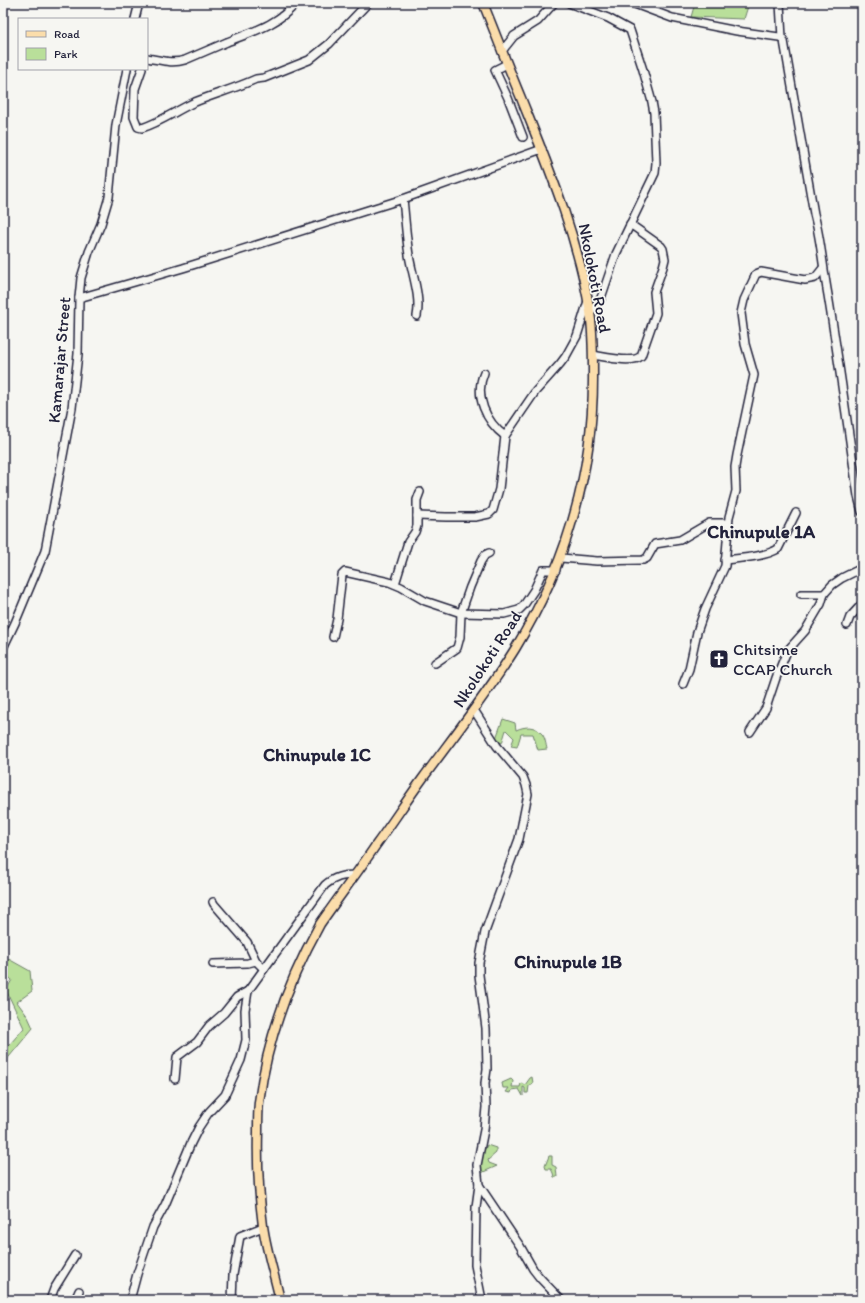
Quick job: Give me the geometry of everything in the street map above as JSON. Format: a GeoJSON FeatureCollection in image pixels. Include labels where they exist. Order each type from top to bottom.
{"type":"FeatureCollection","features":[{"type":"Feature","properties":{"kind":"main road","name":"Nkolokoti Road"},"geometry":{"type":"LineString","coordinates":[[280,1300],[263,1227],[257,1168],[259,1102],[268,1054],[278,1016],[290,983],[320,924],[422,780],[474,710],[526,629],[556,570],[583,484],[593,411],[593,355],[588,301],[570,224],[483,3]]}},
{"type":"Feature","properties":{"kind":"street"},"geometry":{"type":"LineString","coordinates":[[136,18],[138,3]]}},
{"type":"Feature","properties":{"kind":"street"},"geometry":{"type":"LineString","coordinates":[[148,58],[176,63],[185,60],[265,27],[278,20],[296,3]]}},
{"type":"Feature","properties":{"kind":"street"},"geometry":{"type":"LineString","coordinates":[[142,70],[135,89],[134,117],[138,127],[142,128],[168,117],[201,100],[264,78],[309,60],[329,44],[368,3]]}},
{"type":"Feature","properties":{"kind":"street"},"geometry":{"type":"LineString","coordinates":[[502,51],[514,36],[538,22],[554,3]]}},
{"type":"Feature","properties":{"kind":"street"},"geometry":{"type":"LineString","coordinates":[[569,3],[608,18],[630,30],[649,88],[654,113],[655,173],[616,254],[601,298],[590,313]]}},
{"type":"Feature","properties":{"kind":"street"},"geometry":{"type":"LineString","coordinates":[[632,3],[672,18],[782,38]]}},
{"type":"Feature","properties":{"kind":"street"},"geometry":{"type":"LineString","coordinates":[[780,3],[782,38],[793,87],[814,214],[819,234],[858,496],[862,512]]}},
{"type":"Feature","properties":{"kind":"street"},"geometry":{"type":"LineString","coordinates":[[507,64],[495,70],[523,137]]}},
{"type":"Feature","properties":{"kind":"street","name":"Kamarajar Street"},"geometry":{"type":"LineString","coordinates":[[3,648],[18,617],[45,551],[72,408],[78,354],[79,298],[81,278],[109,197],[116,126],[127,70]]}},
{"type":"Feature","properties":{"kind":"street"},"geometry":{"type":"LineString","coordinates":[[79,298],[183,268],[403,198],[542,150]]}},
{"type":"Feature","properties":{"kind":"street"},"geometry":{"type":"LineString","coordinates":[[403,198],[409,253],[418,301],[417,316]]}},
{"type":"Feature","properties":{"kind":"street"},"geometry":{"type":"LineString","coordinates":[[593,355],[628,360],[640,358],[656,313],[654,292],[664,267],[665,259],[663,249],[630,224]]}},
{"type":"Feature","properties":{"kind":"street"},"geometry":{"type":"LineString","coordinates":[[684,684],[701,620],[721,576],[725,560],[728,523],[736,491],[735,466],[754,375],[743,333],[741,313],[744,300],[756,274],[761,272],[805,280],[815,278],[823,268]]}},
{"type":"Feature","properties":{"kind":"street"},"geometry":{"type":"LineString","coordinates":[[417,516],[460,517],[484,516],[489,514],[494,506],[499,489],[505,436],[535,392],[566,356],[577,336],[588,301]]}},
{"type":"Feature","properties":{"kind":"street"},"geometry":{"type":"LineString","coordinates":[[484,373],[481,379],[480,388],[481,402],[491,423],[505,436]]}},
{"type":"Feature","properties":{"kind":"street"},"geometry":{"type":"LineString","coordinates":[[395,584],[408,542],[415,532],[417,500],[420,492]]}},
{"type":"Feature","properties":{"kind":"street"},"geometry":{"type":"LineString","coordinates":[[725,560],[752,557],[778,549],[784,540],[796,513]]}},
{"type":"Feature","properties":{"kind":"street"},"geometry":{"type":"LineString","coordinates":[[560,558],[597,561],[645,560],[655,544],[680,540],[709,524],[728,523]]}},
{"type":"Feature","properties":{"kind":"street"},"geometry":{"type":"LineString","coordinates":[[435,663],[457,648],[460,637],[462,612],[470,587],[481,561],[485,555],[489,553]]}},
{"type":"Feature","properties":{"kind":"street"},"geometry":{"type":"LineString","coordinates":[[750,732],[766,708],[787,651],[805,631],[821,604],[824,594],[832,585],[842,578],[862,568]]}},
{"type":"Feature","properties":{"kind":"street"},"geometry":{"type":"LineString","coordinates":[[333,637],[342,573],[345,572],[395,584],[425,601],[462,612],[504,614],[519,610],[530,598],[539,581],[542,571],[545,569],[556,570]]}},
{"type":"Feature","properties":{"kind":"street"},"geometry":{"type":"LineString","coordinates":[[801,594],[824,594]]}},
{"type":"Feature","properties":{"kind":"street"},"geometry":{"type":"LineString","coordinates":[[847,625],[850,617],[862,604]]}},
{"type":"Feature","properties":{"kind":"street"},"geometry":{"type":"LineString","coordinates":[[474,710],[497,746],[523,777],[528,794],[519,839],[485,932],[480,955],[479,975],[486,1028],[487,1069],[485,1084],[486,1107],[484,1130],[477,1165],[479,1185],[476,1206],[475,1265],[482,1300]]}},
{"type":"Feature","properties":{"kind":"street"},"geometry":{"type":"LineString","coordinates":[[175,1078],[176,1061],[180,1054],[197,1042],[209,1026],[224,1013],[237,997],[248,991],[325,886],[330,881],[340,877],[355,875]]}},
{"type":"Feature","properties":{"kind":"street"},"geometry":{"type":"LineString","coordinates":[[213,902],[247,942],[256,962],[264,969]]}},
{"type":"Feature","properties":{"kind":"street"},"geometry":{"type":"LineString","coordinates":[[213,964],[248,964],[256,962]]}},
{"type":"Feature","properties":{"kind":"street"},"geometry":{"type":"LineString","coordinates":[[130,1300],[153,1227],[165,1205],[191,1143],[209,1112],[225,1095],[241,1060],[246,1040],[245,1010],[248,991]]}},
{"type":"Feature","properties":{"kind":"street"},"geometry":{"type":"LineString","coordinates":[[479,1185],[520,1246],[533,1269],[561,1300]]}},
{"type":"Feature","properties":{"kind":"street"},"geometry":{"type":"LineString","coordinates":[[232,1300],[233,1276],[240,1236],[263,1227]]}},
{"type":"Feature","properties":{"kind":"street"},"geometry":{"type":"LineString","coordinates":[[50,1300],[54,1289],[75,1255]]}},
{"type":"Feature","properties":{"kind":"street"},"geometry":{"type":"LineString","coordinates":[[75,1300],[79,1291]]}},
{"type":"Feature","properties":{"kind":"green space"},"geometry":{"type":"Polygon","coordinates":[[[695,3],[749,3],[744,19],[691,17],[695,3]]]}},
{"type":"Feature","properties":{"kind":"green space"},"geometry":{"type":"Polygon","coordinates":[[[503,719],[515,723],[516,730],[530,727],[539,731],[545,739],[547,749],[538,750],[533,734],[521,734],[517,747],[511,746],[514,738],[506,730],[502,743],[495,741],[503,719]]]}},
{"type":"Feature","properties":{"kind":"green space"},"geometry":{"type":"Polygon","coordinates":[[[5,957],[30,971],[32,991],[17,1002],[28,1017],[33,1028],[4,1063],[3,1052],[24,1028],[6,990],[12,980],[3,972],[3,958],[5,957]]]}},
{"type":"Feature","properties":{"kind":"green space"},"geometry":{"type":"Polygon","coordinates":[[[532,1077],[533,1083],[529,1086],[528,1093],[525,1093],[525,1088],[523,1087],[523,1096],[519,1089],[512,1090],[511,1093],[506,1092],[509,1088],[503,1088],[502,1083],[511,1079],[513,1081],[512,1087],[520,1087],[521,1083],[525,1085],[532,1077]]]}},
{"type":"Feature","properties":{"kind":"green space"},"geometry":{"type":"Polygon","coordinates":[[[487,1145],[496,1148],[496,1153],[488,1160],[489,1163],[497,1166],[479,1174],[479,1155],[482,1155],[487,1145]]]}},
{"type":"Feature","properties":{"kind":"green space"},"geometry":{"type":"Polygon","coordinates":[[[549,1156],[552,1156],[552,1165],[556,1167],[557,1177],[554,1177],[551,1169],[546,1169],[545,1166],[549,1156]]]}},
{"type":"Feature","properties":{"kind":"place","name":"Chitsime CCAP Church"},"geometry":{"type":"Point","coordinates":[719,659]}},
{"type":"Feature","properties":{"kind":"district","name":"Chinupule 1A"},"geometry":{"type":"Point","coordinates":[761,531]}},
{"type":"Feature","properties":{"kind":"district","name":"Chinupule 1C"},"geometry":{"type":"Point","coordinates":[317,754]}},
{"type":"Feature","properties":{"kind":"district","name":"Chinupule 1B"},"geometry":{"type":"Point","coordinates":[568,961]}}]}
